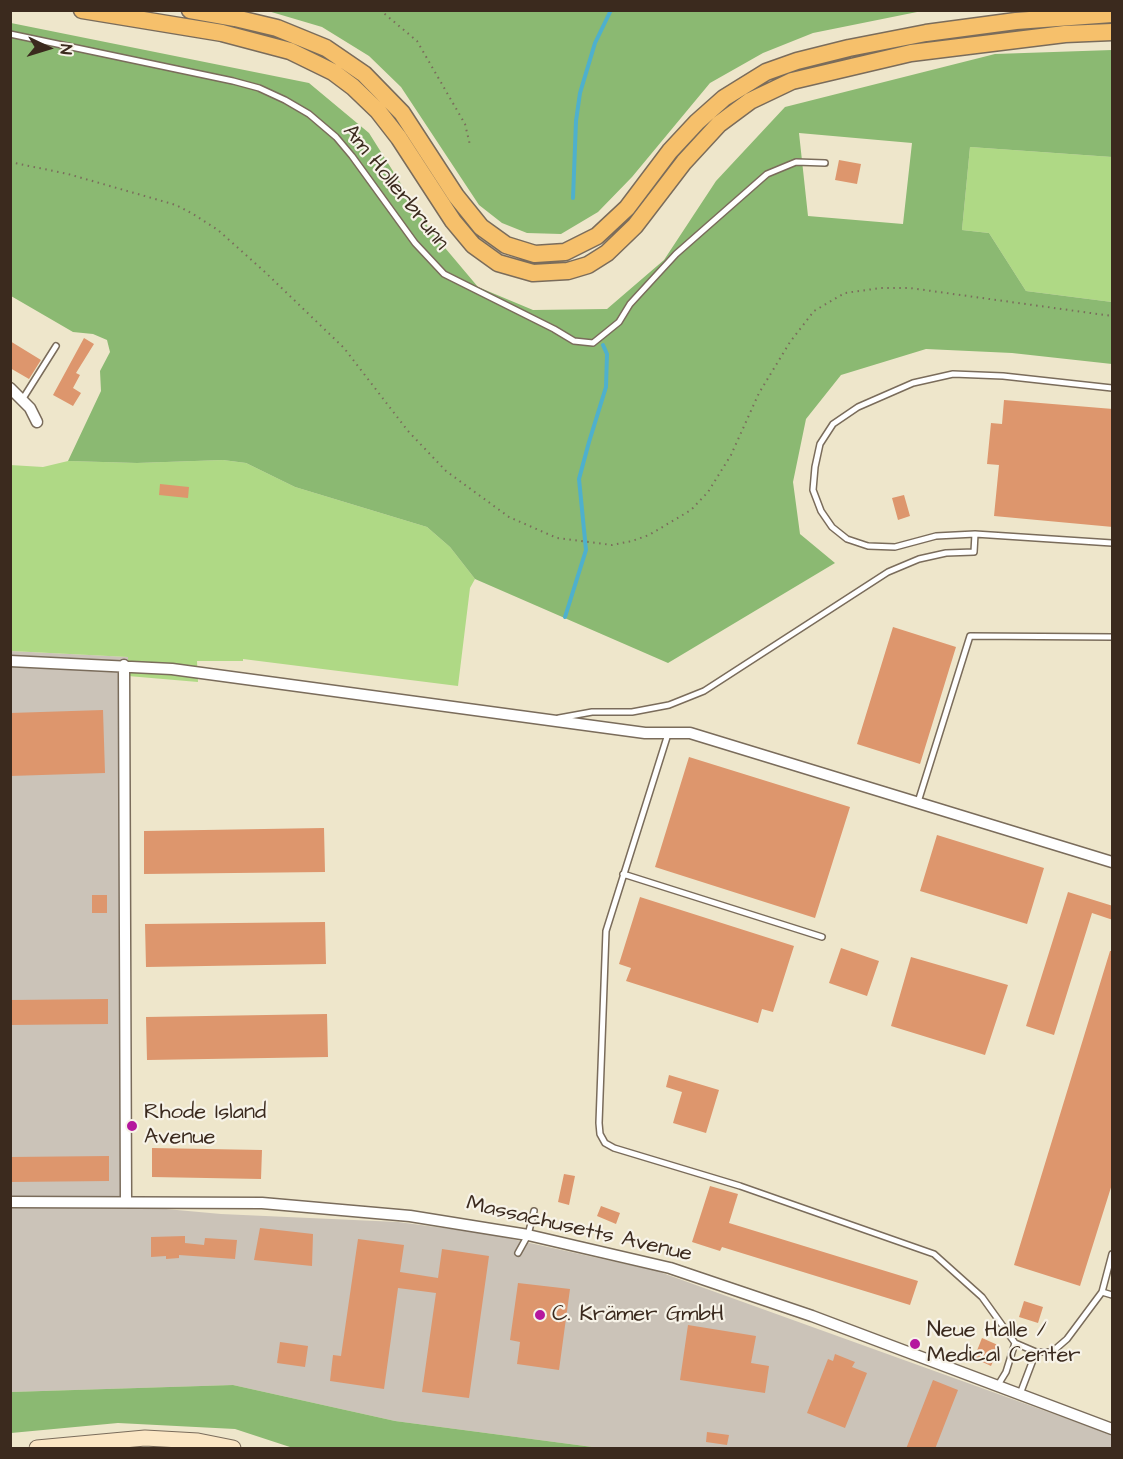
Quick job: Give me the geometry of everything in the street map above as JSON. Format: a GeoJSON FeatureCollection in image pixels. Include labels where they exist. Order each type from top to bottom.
{"type":"FeatureCollection","features":[{"type":"Feature","properties":{"kind":"main road"},"geometry":{"type":"LineString","coordinates":[[82,10],[222,33],[290,51],[333,72],[378,111],[399,138],[453,221],[473,245],[498,263],[533,273],[568,271],[588,265],[608,253],[635,226],[684,162],[719,124],[750,101],[792,81],[911,53],[1065,34],[1113,32]]}},
{"type":"Feature","properties":{"kind":"main road"},"geometry":{"type":"LineString","coordinates":[[190,10],[277,28],[326,48],[364,74],[402,113],[456,196],[481,227],[506,245],[535,254],[565,252],[597,236],[627,208],[670,151],[697,122],[724,98],[766,72],[797,61],[849,48],[926,33],[1016,21],[1113,14]]}},
{"type":"Feature","properties":{"kind":"main road"},"geometry":{"type":"LineString","coordinates":[[37,1449],[145,1438],[198,1441],[233,1449]]}},
{"type":"Feature","properties":{"kind":"street"},"geometry":{"type":"LineString","coordinates":[[10,388],[22,400],[37,422]]}},
{"type":"Feature","properties":{"kind":"street"},"geometry":{"type":"LineString","coordinates":[[10,661],[172,669],[645,733],[690,733],[1113,862]]}},
{"type":"Feature","properties":{"kind":"street"},"geometry":{"type":"LineString","coordinates":[[124,665],[126,1201]]}},
{"type":"Feature","properties":{"kind":"street","name":"Massachusetts Avenue"},"geometry":{"type":"LineString","coordinates":[[10,1202],[230,1202],[318,1207],[452,1221],[528,1235],[670,1268],[812,1316],[1113,1429]]}},
{"type":"Feature","properties":{"kind":"lane","name":"Am Hollerbrunn"},"geometry":{"type":"LineString","coordinates":[[10,34],[233,81],[259,88],[285,100],[309,114],[336,137],[415,243],[444,274],[574,341],[593,343],[619,322],[630,304],[676,254],[767,174],[796,162],[825,163]]}},
{"type":"Feature","properties":{"kind":"lane"},"geometry":{"type":"LineString","coordinates":[[22,400],[56,346]]}},
{"type":"Feature","properties":{"kind":"lane"},"geometry":{"type":"LineString","coordinates":[[1113,388],[1003,376],[953,374],[913,382],[858,407],[833,424],[820,444],[813,490],[821,510],[832,527],[847,539],[868,546],[895,547],[936,536],[975,534],[1113,543]]}},
{"type":"Feature","properties":{"kind":"lane"},"geometry":{"type":"LineString","coordinates":[[547,720],[592,712],[632,712],[669,705],[704,691],[888,572],[920,559],[946,553],[974,552],[975,534]]}},
{"type":"Feature","properties":{"kind":"lane"},"geometry":{"type":"LineString","coordinates":[[918,802],[970,636],[1113,637]]}},
{"type":"Feature","properties":{"kind":"lane"},"geometry":{"type":"LineString","coordinates":[[668,732],[606,931],[598,1123],[605,1143],[614,1148],[740,1186],[934,1254],[982,1297],[1015,1343],[1036,1352],[1052,1352],[1067,1339],[1102,1292],[1113,1254]]}},
{"type":"Feature","properties":{"kind":"lane"},"geometry":{"type":"LineString","coordinates":[[623,874],[822,937]]}},
{"type":"Feature","properties":{"kind":"lane"},"geometry":{"type":"LineString","coordinates":[[518,1253],[528,1235],[534,1210]]}},
{"type":"Feature","properties":{"kind":"lane"},"geometry":{"type":"LineString","coordinates":[[1102,1292],[1113,1295]]}},
{"type":"Feature","properties":{"kind":"lane"},"geometry":{"type":"LineString","coordinates":[[998,1385],[1006,1372],[1015,1343]]}},
{"type":"Feature","properties":{"kind":"lane"},"geometry":{"type":"LineString","coordinates":[[1020,1394],[1036,1352]]}},
{"type":"Feature","properties":{"kind":"path"},"geometry":{"type":"LineString","coordinates":[[380,10],[417,41],[465,124],[470,145]]}},
{"type":"Feature","properties":{"kind":"path"},"geometry":{"type":"LineString","coordinates":[[10,162],[68,174],[176,205],[218,230],[267,273],[344,348],[408,430],[446,471],[509,517],[557,538],[612,545],[632,541],[649,535],[692,510],[708,492],[731,455],[759,393],[790,342],[814,311],[845,293],[881,288],[910,288],[1113,316]]}},
{"type":"Feature","properties":{"kind":"shaded area"},"geometry":{"type":"Polygon","coordinates":[[[10,651],[129,657],[122,1205],[221,1214],[398,1222],[489,1234],[657,1271],[1112,1435],[1112,1448],[600,1448],[395,1421],[233,1385],[11,1392],[10,651]]]}},
{"type":"Feature","properties":{"kind":"green space"},"geometry":{"type":"Polygon","coordinates":[[[268,11],[922,11],[813,33],[763,53],[710,83],[632,177],[598,212],[561,234],[527,233],[502,223],[479,205],[401,87],[369,56],[322,27],[268,11]]]}},
{"type":"Feature","properties":{"kind":"green space"},"geometry":{"type":"Polygon","coordinates":[[[11,23],[309,83],[369,133],[430,230],[478,287],[533,310],[607,309],[664,260],[716,181],[785,107],[995,54],[1112,50],[1112,157],[970,147],[962,230],[989,233],[1026,291],[1112,302],[1112,364],[1012,353],[926,349],[841,375],[806,419],[793,482],[800,534],[835,563],[668,663],[475,579],[450,547],[427,527],[295,487],[246,463],[223,460],[137,463],[68,461],[101,391],[100,371],[110,352],[107,340],[93,334],[73,332],[11,296],[11,23]],[[799,133],[808,216],[903,224],[912,143],[799,133]]]}},
{"type":"Feature","properties":{"kind":"green space"},"geometry":{"type":"Polygon","coordinates":[[[970,147],[1112,157],[1112,302],[1026,291],[989,233],[962,230],[970,147]]]}},
{"type":"Feature","properties":{"kind":"green space"},"geometry":{"type":"Polygon","coordinates":[[[223,460],[246,463],[295,487],[427,527],[450,547],[475,579],[470,588],[458,686],[243,659],[243,661],[197,661],[198,682],[128,676],[128,657],[11,651],[10,465],[43,467],[68,461],[137,463],[223,460]]]}},
{"type":"Feature","properties":{"kind":"green space"},"geometry":{"type":"Polygon","coordinates":[[[233,1385],[395,1421],[600,1448],[293,1448],[235,1429],[118,1423],[11,1433],[11,1392],[233,1385]]]}},
{"type":"Feature","properties":{"kind":"building"},"geometry":{"type":"Polygon","coordinates":[[[839,160],[861,164],[857,184],[835,180],[839,160]]]}},
{"type":"Feature","properties":{"kind":"building"},"geometry":{"type":"Polygon","coordinates":[[[84,338],[94,344],[76,373],[80,375],[73,388],[81,393],[73,406],[53,395],[84,338]]]}},
{"type":"Feature","properties":{"kind":"building"},"geometry":{"type":"Polygon","coordinates":[[[10,341],[41,360],[29,379],[10,368],[10,341]]]}},
{"type":"Feature","properties":{"kind":"building"},"geometry":{"type":"Polygon","coordinates":[[[1004,400],[1113,409],[1113,527],[994,516],[999,465],[987,464],[991,423],[1002,424],[1004,400]]]}},
{"type":"Feature","properties":{"kind":"building"},"geometry":{"type":"Polygon","coordinates":[[[160,484],[189,487],[188,498],[159,495],[160,484]]]}},
{"type":"Feature","properties":{"kind":"building"},"geometry":{"type":"Polygon","coordinates":[[[904,495],[910,516],[898,520],[892,498],[904,495]]]}},
{"type":"Feature","properties":{"kind":"building"},"geometry":{"type":"Polygon","coordinates":[[[893,627],[956,647],[920,764],[857,744],[893,627]]]}},
{"type":"Feature","properties":{"kind":"building"},"geometry":{"type":"Polygon","coordinates":[[[103,710],[105,773],[10,776],[10,713],[103,710]]]}},
{"type":"Feature","properties":{"kind":"building"},"geometry":{"type":"Polygon","coordinates":[[[689,757],[850,807],[815,918],[655,867],[689,757]]]}},
{"type":"Feature","properties":{"kind":"building"},"geometry":{"type":"Polygon","coordinates":[[[324,828],[325,872],[144,874],[144,831],[324,828]]]}},
{"type":"Feature","properties":{"kind":"building"},"geometry":{"type":"Polygon","coordinates":[[[937,835],[1044,868],[1027,924],[920,891],[937,835]]]}},
{"type":"Feature","properties":{"kind":"building"},"geometry":{"type":"Polygon","coordinates":[[[1068,892],[1113,906],[1113,920],[1092,913],[1054,1035],[1026,1026],[1068,892]]]}},
{"type":"Feature","properties":{"kind":"building"},"geometry":{"type":"Polygon","coordinates":[[[92,895],[107,895],[107,913],[92,913],[92,895]]]}},
{"type":"Feature","properties":{"kind":"building"},"geometry":{"type":"Polygon","coordinates":[[[640,897],[794,946],[773,1012],[762,1009],[758,1023],[626,981],[631,968],[619,964],[640,897]]]}},
{"type":"Feature","properties":{"kind":"building"},"geometry":{"type":"Polygon","coordinates":[[[325,922],[326,964],[146,967],[145,924],[325,922]]]}},
{"type":"Feature","properties":{"kind":"building"},"geometry":{"type":"Polygon","coordinates":[[[841,948],[879,961],[867,996],[829,983],[841,948]]]}},
{"type":"Feature","properties":{"kind":"building"},"geometry":{"type":"Polygon","coordinates":[[[1110,951],[1113,951],[1113,1181],[1080,1286],[1014,1265],[1110,951]]]}},
{"type":"Feature","properties":{"kind":"building"},"geometry":{"type":"Polygon","coordinates":[[[911,957],[1008,985],[985,1055],[891,1026],[911,957]]]}},
{"type":"Feature","properties":{"kind":"building"},"geometry":{"type":"Polygon","coordinates":[[[108,999],[108,1024],[10,1025],[10,1000],[108,999]]]}},
{"type":"Feature","properties":{"kind":"building"},"geometry":{"type":"Polygon","coordinates":[[[327,1014],[328,1057],[147,1060],[146,1017],[327,1014]]]}},
{"type":"Feature","properties":{"kind":"building"},"geometry":{"type":"Polygon","coordinates":[[[669,1075],[719,1090],[706,1133],[673,1123],[682,1092],[666,1087],[669,1075]]]}},
{"type":"Feature","properties":{"kind":"building"},"geometry":{"type":"Polygon","coordinates":[[[152,1148],[262,1150],[261,1179],[152,1177],[152,1148]]]}},
{"type":"Feature","properties":{"kind":"building"},"geometry":{"type":"Polygon","coordinates":[[[109,1156],[109,1181],[10,1182],[10,1157],[109,1156]]]}},
{"type":"Feature","properties":{"kind":"building"},"geometry":{"type":"Polygon","coordinates":[[[564,1174],[575,1176],[569,1205],[558,1202],[564,1174]]]}},
{"type":"Feature","properties":{"kind":"building"},"geometry":{"type":"Polygon","coordinates":[[[710,1186],[738,1194],[729,1223],[918,1281],[910,1305],[722,1247],[720,1251],[692,1242],[710,1186]]]}},
{"type":"Feature","properties":{"kind":"building"},"geometry":{"type":"Polygon","coordinates":[[[601,1206],[620,1213],[616,1224],[597,1216],[601,1206]]]}},
{"type":"Feature","properties":{"kind":"building"},"geometry":{"type":"Polygon","coordinates":[[[260,1228],[313,1234],[312,1266],[254,1260],[260,1228]]]}},
{"type":"Feature","properties":{"kind":"building"},"geometry":{"type":"Polygon","coordinates":[[[185,1236],[185,1243],[204,1245],[205,1238],[237,1240],[235,1259],[179,1255],[179,1258],[166,1259],[166,1256],[151,1257],[151,1237],[185,1236]]]}},
{"type":"Feature","properties":{"kind":"building"},"geometry":{"type":"Polygon","coordinates":[[[358,1239],[404,1245],[400,1272],[438,1278],[442,1249],[489,1256],[469,1398],[422,1392],[436,1293],[398,1288],[384,1389],[330,1381],[333,1355],[341,1356],[358,1239]]]}},
{"type":"Feature","properties":{"kind":"building","name":"C. Krämer GmbH"},"geometry":{"type":"Polygon","coordinates":[[[518,1283],[570,1289],[559,1370],[517,1364],[520,1342],[510,1340],[518,1283]]]}},
{"type":"Feature","properties":{"kind":"building"},"geometry":{"type":"Polygon","coordinates":[[[1024,1301],[1043,1307],[1038,1323],[1019,1317],[1024,1301]]]}},
{"type":"Feature","properties":{"kind":"building"},"geometry":{"type":"Polygon","coordinates":[[[688,1325],[756,1336],[751,1363],[769,1366],[765,1393],[680,1380],[688,1325]]]}},
{"type":"Feature","properties":{"kind":"building"},"geometry":{"type":"Polygon","coordinates":[[[982,1338],[1000,1346],[991,1366],[974,1358],[982,1338]]]}},
{"type":"Feature","properties":{"kind":"building"},"geometry":{"type":"Polygon","coordinates":[[[280,1342],[308,1346],[305,1367],[277,1363],[280,1342]]]}},
{"type":"Feature","properties":{"kind":"building"},"geometry":{"type":"Polygon","coordinates":[[[835,1354],[855,1362],[852,1367],[867,1373],[845,1428],[807,1413],[828,1359],[833,1361],[835,1354]]]}},
{"type":"Feature","properties":{"kind":"building"},"geometry":{"type":"Polygon","coordinates":[[[933,1380],[958,1390],[935,1449],[906,1449],[933,1380]]]}},
{"type":"Feature","properties":{"kind":"building"},"geometry":{"type":"Polygon","coordinates":[[[707,1432],[729,1435],[727,1445],[706,1442],[707,1432]]]}},
{"type":"Feature","properties":{"kind":"waterway"},"geometry":{"type":"LineString","coordinates":[[573,198],[576,121],[580,93],[595,43],[611,10]]}},
{"type":"Feature","properties":{"kind":"waterway"},"geometry":{"type":"LineString","coordinates":[[565,617],[586,550],[579,479],[606,387],[607,354],[603,345]]}},
{"type":"Feature","properties":{"kind":"place","name":"Rhode Island Avenue"},"geometry":{"type":"Point","coordinates":[132,1126]}},
{"type":"Feature","properties":{"kind":"place","name":"C. Krämer GmbH"},"geometry":{"type":"Point","coordinates":[540,1315]}},
{"type":"Feature","properties":{"kind":"place","name":"Neue Halle / Medical Center"},"geometry":{"type":"Point","coordinates":[915,1344]}}]}
